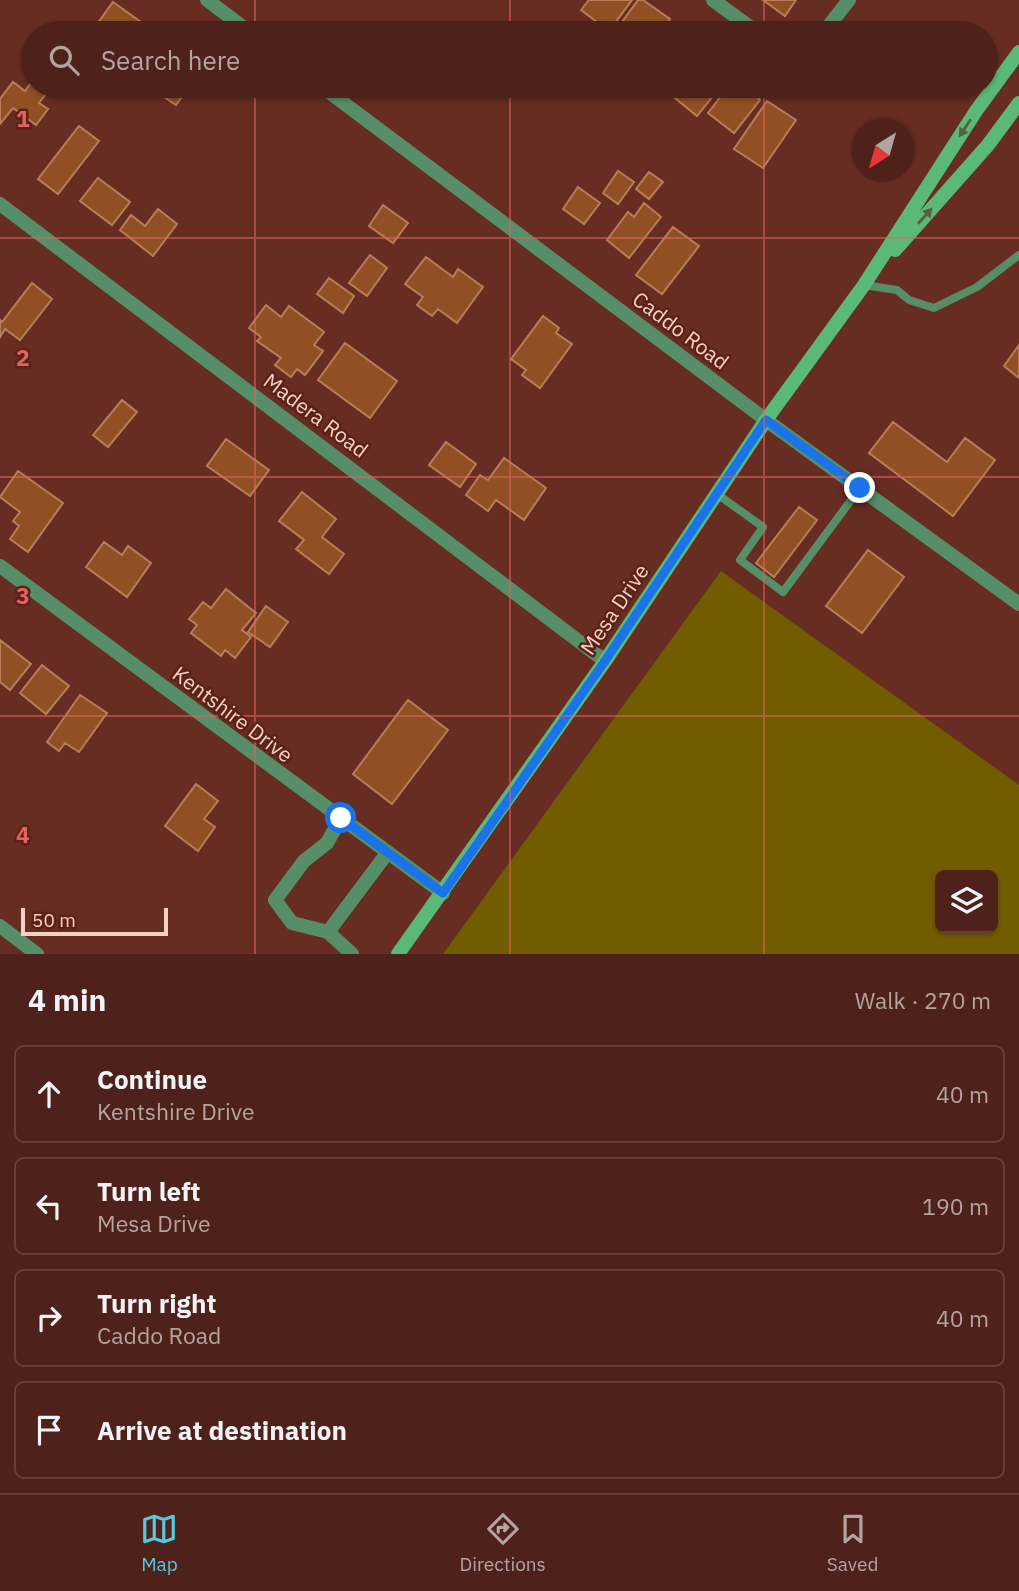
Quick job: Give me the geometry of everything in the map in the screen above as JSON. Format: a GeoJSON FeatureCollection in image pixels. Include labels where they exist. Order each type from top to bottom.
{"type":"FeatureCollection","features":[{"type":"Feature","properties":{"kind":"main road","name":"Mesa Drive"},"geometry":{"type":"LineString","coordinates":[[998,81],[1019,52]]}},
{"type":"Feature","properties":{"kind":"main road","name":"Mesa Drive"},"geometry":{"type":"LineString","coordinates":[[398,954],[605,661],[766,420],[863,285],[985,98]]}},
{"type":"Feature","properties":{"kind":"main road","name":"Mesa Drive"},"geometry":{"type":"LineString","coordinates":[[863,285],[988,145],[1019,103]]}},
{"type":"Feature","properties":{"kind":"street"},"geometry":{"type":"LineString","coordinates":[[207,0],[235,21]]}},
{"type":"Feature","properties":{"kind":"street"},"geometry":{"type":"LineString","coordinates":[[713,0],[742,21]]}},
{"type":"Feature","properties":{"kind":"street"},"geometry":{"type":"LineString","coordinates":[[832,21],[849,0]]}},
{"type":"Feature","properties":{"kind":"street","name":"Caddo Road"},"geometry":{"type":"LineString","coordinates":[[337,98],[766,420],[1019,604]]}},
{"type":"Feature","properties":{"kind":"street","name":"Madera Road"},"geometry":{"type":"LineString","coordinates":[[0,204],[605,661]]}},
{"type":"Feature","properties":{"kind":"street","name":"Kentshire Drive"},"geometry":{"type":"LineString","coordinates":[[0,566],[443,893]]}},
{"type":"Feature","properties":{"kind":"street"},"geometry":{"type":"LineString","coordinates":[[341,818],[327,843],[304,861],[275,901],[292,923],[328,932],[352,954]]}},
{"type":"Feature","properties":{"kind":"street"},"geometry":{"type":"LineString","coordinates":[[328,932],[388,852]]}},
{"type":"Feature","properties":{"kind":"street"},"geometry":{"type":"LineString","coordinates":[[0,926],[37,954]]}},
{"type":"Feature","properties":{"kind":"lane"},"geometry":{"type":"LineString","coordinates":[[863,285],[897,290],[909,300],[934,308],[977,287],[1019,255]]}},
{"type":"Feature","properties":{"kind":"lane"},"geometry":{"type":"LineString","coordinates":[[716,494],[763,527],[740,560],[783,592],[860,488]]}},
{"type":"Feature","properties":{"kind":"shaded area"},"geometry":{"type":"Polygon","coordinates":[[[721,571],[1019,785],[1019,954],[443,954],[721,571]]]}},
{"type":"Feature","properties":{"kind":"building"},"geometry":{"type":"Polygon","coordinates":[[[589,0],[632,0],[616,21],[596,21],[581,10],[589,0]]]}},
{"type":"Feature","properties":{"kind":"building"},"geometry":{"type":"Polygon","coordinates":[[[638,0],[643,0],[670,19],[668,21],[623,21],[638,0]]]}},
{"type":"Feature","properties":{"kind":"building"},"geometry":{"type":"Polygon","coordinates":[[[763,0],[796,0],[785,16],[763,0]]]}},
{"type":"Feature","properties":{"kind":"building"},"geometry":{"type":"Polygon","coordinates":[[[113,2],[139,21],[99,21],[113,2]]]}},
{"type":"Feature","properties":{"kind":"building"},"geometry":{"type":"Polygon","coordinates":[[[13,82],[21,88],[21,98],[43,98],[39,103],[48,109],[36,125],[13,108],[0,124],[0,99],[13,82]]]}},
{"type":"Feature","properties":{"kind":"building"},"geometry":{"type":"Polygon","coordinates":[[[166,98],[181,98],[176,105],[166,98]]]}},
{"type":"Feature","properties":{"kind":"building"},"geometry":{"type":"Polygon","coordinates":[[[675,98],[711,98],[697,116],[675,98]]]}},
{"type":"Feature","properties":{"kind":"building"},"geometry":{"type":"Polygon","coordinates":[[[720,98],[760,100],[734,133],[708,113],[720,98]]]}},
{"type":"Feature","properties":{"kind":"building"},"geometry":{"type":"Polygon","coordinates":[[[767,101],[796,120],[763,168],[734,149],[767,101]]]}},
{"type":"Feature","properties":{"kind":"building"},"geometry":{"type":"Polygon","coordinates":[[[79,126],[99,141],[58,194],[38,179],[79,126]]]}},
{"type":"Feature","properties":{"kind":"building"},"geometry":{"type":"Polygon","coordinates":[[[618,171],[634,182],[618,204],[603,193],[618,171]]]}},
{"type":"Feature","properties":{"kind":"building"},"geometry":{"type":"Polygon","coordinates":[[[649,172],[663,182],[649,199],[636,189],[649,172]]]}},
{"type":"Feature","properties":{"kind":"building"},"geometry":{"type":"Polygon","coordinates":[[[98,178],[130,202],[112,225],[80,201],[98,178]]]}},
{"type":"Feature","properties":{"kind":"building"},"geometry":{"type":"Polygon","coordinates":[[[578,187],[600,203],[584,224],[563,209],[578,187]]]}},
{"type":"Feature","properties":{"kind":"building"},"geometry":{"type":"Polygon","coordinates":[[[644,203],[661,217],[629,258],[607,240],[628,212],[634,217],[644,203]]]}},
{"type":"Feature","properties":{"kind":"building"},"geometry":{"type":"Polygon","coordinates":[[[383,205],[408,223],[393,243],[369,226],[383,205]]]}},
{"type":"Feature","properties":{"kind":"building"},"geometry":{"type":"Polygon","coordinates":[[[158,209],[177,224],[153,256],[120,230],[131,215],[145,226],[158,209]]]}},
{"type":"Feature","properties":{"kind":"building"},"geometry":{"type":"Polygon","coordinates":[[[673,227],[699,246],[662,294],[636,275],[673,227]]]}},
{"type":"Feature","properties":{"kind":"building"},"geometry":{"type":"Polygon","coordinates":[[[370,255],[387,268],[367,296],[349,283],[370,255]]]}},
{"type":"Feature","properties":{"kind":"building"},"geometry":{"type":"Polygon","coordinates":[[[426,257],[453,277],[458,269],[483,287],[457,323],[438,309],[432,316],[417,305],[423,297],[405,284],[426,257]]]}},
{"type":"Feature","properties":{"kind":"building"},"geometry":{"type":"Polygon","coordinates":[[[329,278],[354,296],[343,313],[317,294],[329,278]]]}},
{"type":"Feature","properties":{"kind":"building"},"geometry":{"type":"Polygon","coordinates":[[[32,283],[52,299],[20,340],[5,329],[0,337],[0,320],[2,322],[32,283]]]}},
{"type":"Feature","properties":{"kind":"building"},"geometry":{"type":"Polygon","coordinates":[[[266,305],[281,317],[289,306],[324,332],[314,345],[323,351],[305,375],[297,369],[291,377],[275,365],[281,358],[257,341],[261,337],[249,328],[266,305]]]}},
{"type":"Feature","properties":{"kind":"building"},"geometry":{"type":"Polygon","coordinates":[[[543,316],[559,328],[556,333],[572,344],[540,388],[522,375],[526,370],[511,359],[543,316]]]}},
{"type":"Feature","properties":{"kind":"building"},"geometry":{"type":"Polygon","coordinates":[[[345,343],[397,381],[370,418],[318,380],[345,343]]]}},
{"type":"Feature","properties":{"kind":"building"},"geometry":{"type":"Polygon","coordinates":[[[1019,345],[1019,378],[1004,366],[1019,345]]]}},
{"type":"Feature","properties":{"kind":"building"},"geometry":{"type":"Polygon","coordinates":[[[122,400],[137,412],[108,447],[93,435],[122,400]]]}},
{"type":"Feature","properties":{"kind":"building"},"geometry":{"type":"Polygon","coordinates":[[[893,422],[947,462],[965,438],[995,460],[953,516],[869,453],[893,422]]]}},
{"type":"Feature","properties":{"kind":"building"},"geometry":{"type":"Polygon","coordinates":[[[226,439],[269,470],[250,496],[207,466],[226,439]]]}},
{"type":"Feature","properties":{"kind":"building"},"geometry":{"type":"Polygon","coordinates":[[[446,442],[476,464],[460,487],[429,465],[446,442]]]}},
{"type":"Feature","properties":{"kind":"building"},"geometry":{"type":"Polygon","coordinates":[[[504,458],[546,488],[524,520],[496,500],[488,511],[466,495],[480,475],[488,480],[504,458]]]}},
{"type":"Feature","properties":{"kind":"building"},"geometry":{"type":"Polygon","coordinates":[[[18,471],[63,503],[28,552],[10,539],[19,526],[13,521],[20,512],[0,497],[18,471]]]}},
{"type":"Feature","properties":{"kind":"building"},"geometry":{"type":"Polygon","coordinates":[[[302,492],[336,519],[322,537],[344,554],[329,574],[296,549],[304,540],[279,521],[302,492]]]}},
{"type":"Feature","properties":{"kind":"building"},"geometry":{"type":"Polygon","coordinates":[[[799,507],[817,520],[774,577],[756,563],[799,507]]]}},
{"type":"Feature","properties":{"kind":"building"},"geometry":{"type":"Polygon","coordinates":[[[104,542],[122,555],[128,546],[151,563],[127,597],[86,567],[104,542]]]}},
{"type":"Feature","properties":{"kind":"building"},"geometry":{"type":"Polygon","coordinates":[[[868,550],[904,577],[862,633],[826,606],[868,550]]]}},
{"type":"Feature","properties":{"kind":"building"},"geometry":{"type":"Polygon","coordinates":[[[226,589],[256,613],[242,630],[251,637],[235,658],[225,650],[221,656],[191,633],[197,625],[189,619],[203,602],[211,608],[226,589]]]}},
{"type":"Feature","properties":{"kind":"building"},"geometry":{"type":"Polygon","coordinates":[[[266,606],[288,622],[270,647],[248,632],[266,606]]]}},
{"type":"Feature","properties":{"kind":"building"},"geometry":{"type":"Polygon","coordinates":[[[0,640],[31,664],[10,690],[0,682],[0,640]]]}},
{"type":"Feature","properties":{"kind":"building"},"geometry":{"type":"Polygon","coordinates":[[[42,665],[69,686],[46,714],[20,693],[42,665]]]}},
{"type":"Feature","properties":{"kind":"building"},"geometry":{"type":"Polygon","coordinates":[[[80,695],[107,713],[79,752],[65,743],[59,751],[47,742],[80,695]]]}},
{"type":"Feature","properties":{"kind":"building"},"geometry":{"type":"Polygon","coordinates":[[[408,700],[448,730],[392,804],[353,774],[408,700]]]}},
{"type":"Feature","properties":{"kind":"building"},"geometry":{"type":"Polygon","coordinates":[[[196,784],[218,801],[204,819],[215,827],[198,851],[165,826],[196,784]]]}},
{"type":"Feature","properties":{"kind":"route"},"geometry":{"type":"LineString","coordinates":[[341,818],[443,893],[605,661],[766,420],[860,488]]}}]}
